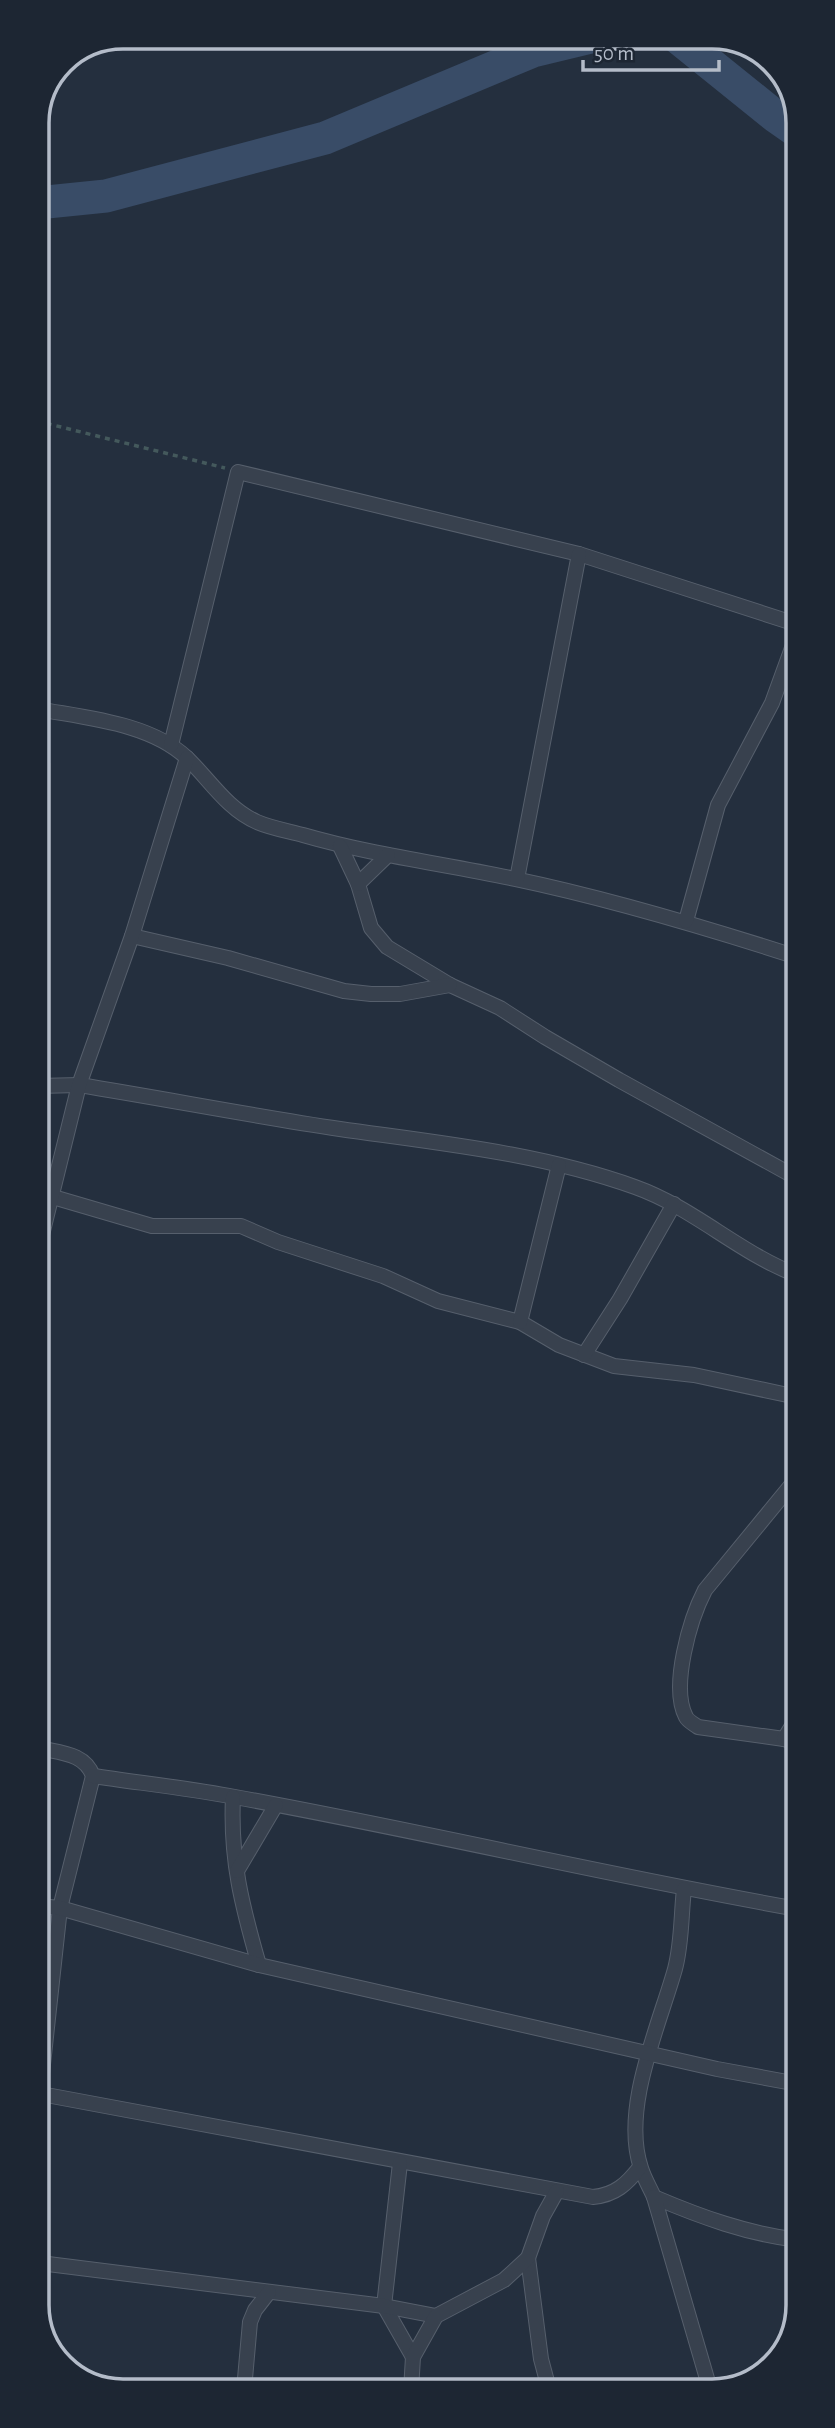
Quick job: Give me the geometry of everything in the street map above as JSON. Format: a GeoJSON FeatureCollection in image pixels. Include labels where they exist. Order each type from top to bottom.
{"type":"FeatureCollection","features":[{"type":"Feature","properties":{"kind":"street"},"geometry":{"type":"LineString","coordinates":[[171,745],[238,472],[579,554],[786,621]]}},
{"type":"Feature","properties":{"kind":"street"},"geometry":{"type":"LineString","coordinates":[[517,879],[579,554]]}},
{"type":"Feature","properties":{"kind":"street"},"geometry":{"type":"LineString","coordinates":[[686,921],[718,805],[772,703],[786,664]]}},
{"type":"Feature","properties":{"kind":"street"},"geometry":{"type":"LineString","coordinates":[[49,711],[149,733],[187,758],[214,789],[235,808],[256,821],[340,846],[517,879],[686,921],[786,953]]}},
{"type":"Feature","properties":{"kind":"street"},"geometry":{"type":"LineString","coordinates":[[49,1209],[79,1085],[132,936],[187,758]]}},
{"type":"Feature","properties":{"kind":"street"},"geometry":{"type":"LineString","coordinates":[[340,846],[358,884],[371,928],[387,947],[450,985],[500,1008],[619,1080],[786,1172]]}},
{"type":"Feature","properties":{"kind":"street"},"geometry":{"type":"LineString","coordinates":[[358,884],[388,855]]}},
{"type":"Feature","properties":{"kind":"street"},"geometry":{"type":"LineString","coordinates":[[132,936],[228,957],[344,991],[400,994],[450,985]]}},
{"type":"Feature","properties":{"kind":"street"},"geometry":{"type":"LineString","coordinates":[[49,1086],[79,1085],[328,1127],[497,1151],[559,1165],[636,1187],[674,1204],[751,1254],[786,1270]]}},
{"type":"Feature","properties":{"kind":"street"},"geometry":{"type":"LineString","coordinates":[[520,1322],[559,1165]]}},
{"type":"Feature","properties":{"kind":"street"},"geometry":{"type":"LineString","coordinates":[[52,1197],[152,1226],[242,1226],[278,1242],[383,1276],[438,1301],[520,1322],[559,1345],[614,1366],[694,1375],[786,1395]]}},
{"type":"Feature","properties":{"kind":"street"},"geometry":{"type":"LineString","coordinates":[[584,1355],[620,1299],[674,1204]]}},
{"type":"Feature","properties":{"kind":"street"},"geometry":{"type":"LineString","coordinates":[[786,1491],[705,1590],[694,1612],[681,1675],[681,1703],[687,1719],[698,1727],[786,1740]]}},
{"type":"Feature","properties":{"kind":"street"},"geometry":{"type":"LineString","coordinates":[[49,1750],[79,1757],[90,1766],[93,1776],[60,1908],[49,1990]]}},
{"type":"Feature","properties":{"kind":"street"},"geometry":{"type":"LineString","coordinates":[[93,1776],[276,1805],[684,1889],[786,1907]]}},
{"type":"Feature","properties":{"kind":"street"},"geometry":{"type":"LineString","coordinates":[[233,1797],[232,1831],[241,1902],[259,1965]]}},
{"type":"Feature","properties":{"kind":"street"},"geometry":{"type":"LineString","coordinates":[[237,1871],[276,1805]]}},
{"type":"Feature","properties":{"kind":"street"},"geometry":{"type":"LineString","coordinates":[[684,1889],[676,1966],[648,2053],[638,2101],[636,2134],[640,2167],[654,2197],[707,2379]]}},
{"type":"Feature","properties":{"kind":"street"},"geometry":{"type":"LineString","coordinates":[[49,1907],[259,1965],[786,2082]]}},
{"type":"Feature","properties":{"kind":"street"},"geometry":{"type":"LineString","coordinates":[[49,2100],[593,2197],[606,2196],[629,2181],[640,2167]]}},
{"type":"Feature","properties":{"kind":"street"},"geometry":{"type":"LineString","coordinates":[[400,2163],[384,2306],[413,2357]]}},
{"type":"Feature","properties":{"kind":"street"},"geometry":{"type":"LineString","coordinates":[[547,2379],[528,2258],[543,2216],[557,2190]]}},
{"type":"Feature","properties":{"kind":"street"},"geometry":{"type":"LineString","coordinates":[[654,2197],[727,2225],[786,2239]]}},
{"type":"Feature","properties":{"kind":"street"},"geometry":{"type":"LineString","coordinates":[[412,2379],[413,2357],[436,2316],[504,2280],[528,2258]]}},
{"type":"Feature","properties":{"kind":"street"},"geometry":{"type":"LineString","coordinates":[[49,2264],[384,2306],[436,2316]]}},
{"type":"Feature","properties":{"kind":"street"},"geometry":{"type":"LineString","coordinates":[[245,2379],[250,2322],[255,2310],[269,2292]]}},
{"type":"Feature","properties":{"kind":"path"},"geometry":{"type":"LineString","coordinates":[[49,424],[238,472]]}},
{"type":"Feature","properties":{"kind":"waterway"},"geometry":{"type":"LineString","coordinates":[[49,202],[106,196],[325,138],[541,49]]}},
{"type":"Feature","properties":{"kind":"waterway"},"geometry":{"type":"LineString","coordinates":[[692,49],[786,124]]}}]}
